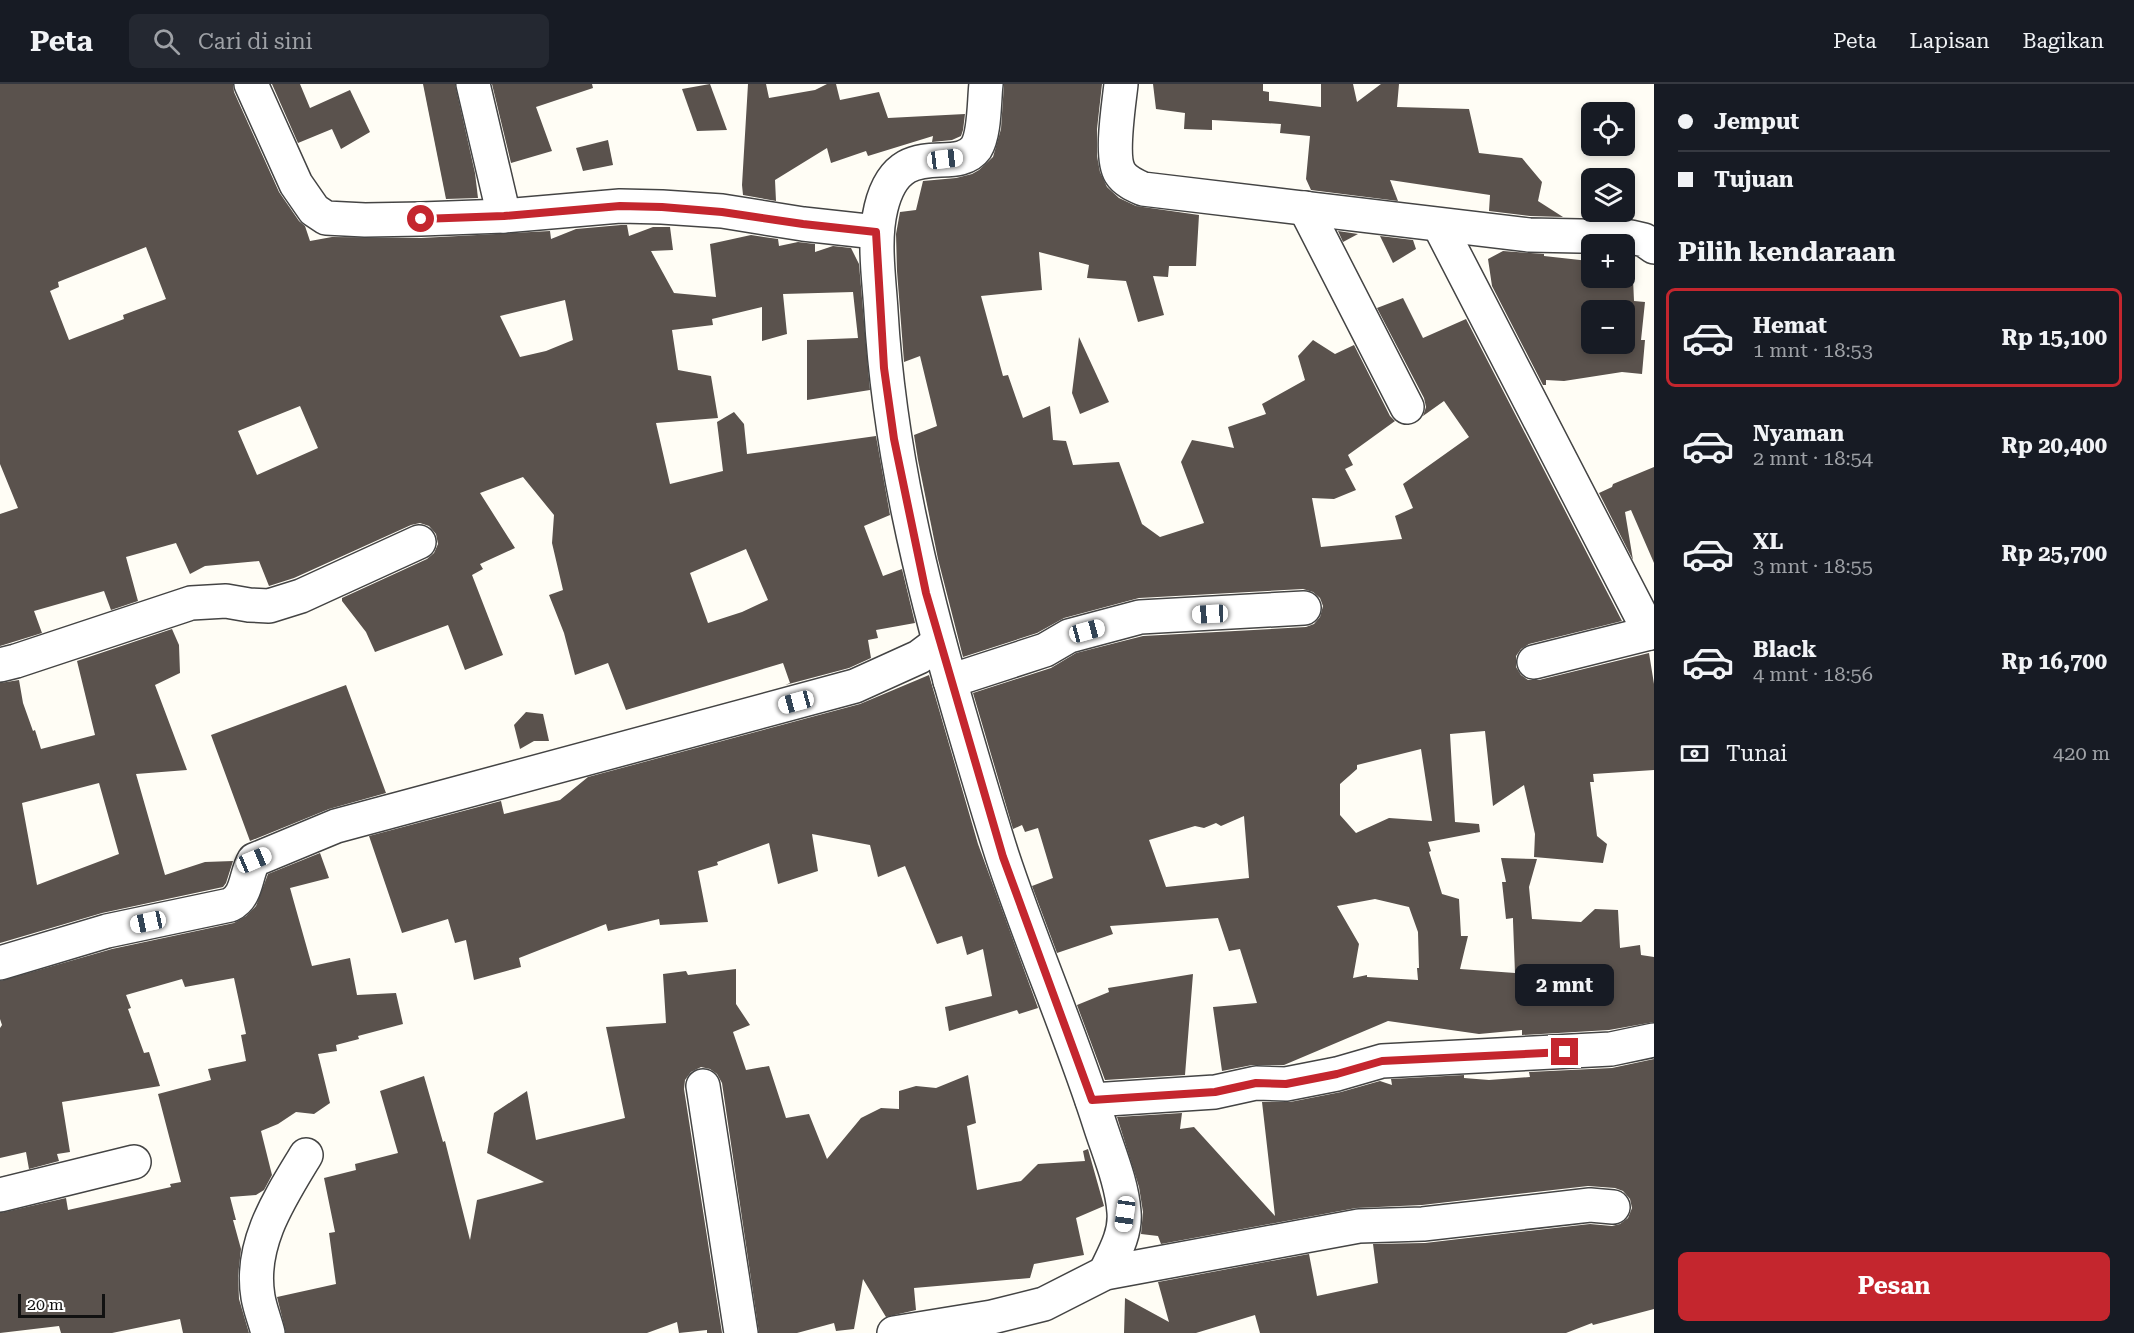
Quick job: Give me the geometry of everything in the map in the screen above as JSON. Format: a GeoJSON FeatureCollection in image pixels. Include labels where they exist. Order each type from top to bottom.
{"type":"FeatureCollection","features":[{"type":"Feature","properties":{"kind":"street"},"geometry":{"type":"LineString","coordinates":[[251,84],[296,184],[314,210],[326,218],[365,220],[504,216],[620,206],[662,207],[722,212],[876,232]]}},
{"type":"Feature","properties":{"kind":"street"},"geometry":{"type":"LineString","coordinates":[[473,84],[504,216]]}},
{"type":"Feature","properties":{"kind":"street"},"geometry":{"type":"LineString","coordinates":[[986,84],[981,137],[976,148],[961,157],[911,163],[899,172],[888,186],[876,232],[884,368],[894,439],[914,538],[950,681],[1003,857],[1092,1100],[1117,1179],[1125,1214],[1121,1240],[1105,1273]]}},
{"type":"Feature","properties":{"kind":"street"},"geometry":{"type":"LineString","coordinates":[[1121,84],[1114,159],[1120,173],[1128,182],[1143,189],[1529,236],[1631,237],[1644,240],[1654,247]]}},
{"type":"Feature","properties":{"kind":"street"},"geometry":{"type":"LineString","coordinates":[[1305,208],[1407,406]]}},
{"type":"Feature","properties":{"kind":"street"},"geometry":{"type":"LineString","coordinates":[[1439,225],[1652,632],[1534,662]]}},
{"type":"Feature","properties":{"kind":"street"},"geometry":{"type":"LineString","coordinates":[[0,665],[191,603],[226,601],[269,606],[301,596],[418,542]]}},
{"type":"Feature","properties":{"kind":"street"},"geometry":{"type":"LineString","coordinates":[[950,681],[1046,650],[1069,636],[1140,618],[1304,608]]}},
{"type":"Feature","properties":{"kind":"street"},"geometry":{"type":"LineString","coordinates":[[0,963],[107,931],[230,905],[238,901],[242,895],[249,869],[254,860],[336,826],[855,686],[919,657],[939,642]]}},
{"type":"Feature","properties":{"kind":"street"},"geometry":{"type":"LineString","coordinates":[[1092,1100],[1215,1092],[1256,1083],[1286,1084],[1337,1074],[1382,1061],[1611,1049],[1654,1040]]}},
{"type":"Feature","properties":{"kind":"street"},"geometry":{"type":"LineString","coordinates":[[703,1086],[741,1333]]}},
{"type":"Feature","properties":{"kind":"street"},"geometry":{"type":"LineString","coordinates":[[268,1333],[258,1296],[258,1259],[266,1226],[306,1155]]}},
{"type":"Feature","properties":{"kind":"street"},"geometry":{"type":"LineString","coordinates":[[0,1195],[134,1162]]}},
{"type":"Feature","properties":{"kind":"street"},"geometry":{"type":"LineString","coordinates":[[894,1333],[993,1325],[1044,1304],[1105,1273],[1359,1226],[1423,1224],[1590,1205],[1613,1207]]}},
{"type":"Feature","properties":{"kind":"building"},"geometry":{"type":"Polygon","coordinates":[[[0,84],[233,84],[234,92],[279,192],[305,226],[310,241],[332,237],[421,238],[550,231],[551,239],[576,229],[621,225],[627,225],[629,236],[653,227],[670,227],[673,250],[651,251],[674,293],[716,297],[710,244],[751,235],[778,239],[779,246],[798,242],[815,244],[815,252],[833,246],[851,248],[859,264],[870,390],[807,400],[807,340],[858,338],[853,292],[783,294],[787,334],[762,341],[762,307],[712,319],[713,325],[672,330],[678,370],[711,376],[718,418],[656,423],[670,484],[723,471],[717,422],[734,412],[744,424],[747,454],[876,436],[890,515],[864,526],[883,576],[902,569],[915,623],[876,630],[878,638],[868,640],[871,658],[849,668],[785,685],[790,683],[783,663],[626,710],[608,663],[575,675],[564,633],[549,595],[563,590],[552,543],[554,515],[523,477],[480,493],[515,548],[480,564],[483,569],[472,575],[503,655],[465,670],[448,625],[375,652],[366,632],[342,601],[342,598],[427,559],[434,553],[438,544],[436,534],[429,526],[420,523],[294,578],[269,586],[259,561],[205,566],[190,574],[176,543],[126,557],[138,601],[111,610],[104,591],[34,611],[42,633],[0,646],[0,514],[18,508],[0,464],[0,84]],[[146,247],[58,282],[59,287],[50,291],[69,340],[124,319],[123,315],[166,299],[146,247]],[[565,300],[500,316],[520,357],[546,351],[573,340],[565,300]],[[300,406],[238,431],[257,475],[318,448],[300,406]],[[746,549],[690,573],[708,623],[742,612],[768,600],[746,549]]]}},
{"type":"Feature","properties":{"kind":"building"},"geometry":{"type":"Polygon","coordinates":[[[272,84],[300,84],[310,108],[350,90],[370,132],[341,149],[332,129],[298,143],[272,84]]]}},
{"type":"Feature","properties":{"kind":"building"},"geometry":{"type":"Polygon","coordinates":[[[423,84],[455,84],[475,173],[478,198],[446,199],[423,84]]]}},
{"type":"Feature","properties":{"kind":"building"},"geometry":{"type":"Polygon","coordinates":[[[492,84],[592,84],[593,88],[536,107],[552,151],[511,163],[492,84]]]}},
{"type":"Feature","properties":{"kind":"building"},"geometry":{"type":"Polygon","coordinates":[[[710,84],[727,130],[697,131],[682,89],[710,84]]]}},
{"type":"Feature","properties":{"kind":"building"},"geometry":{"type":"Polygon","coordinates":[[[748,84],[766,84],[769,98],[815,90],[827,84],[836,84],[840,100],[879,92],[888,118],[965,114],[963,130],[961,136],[952,140],[932,142],[933,136],[868,156],[866,151],[831,163],[827,148],[775,180],[776,201],[743,195],[748,84]]]}},
{"type":"Feature","properties":{"kind":"building"},"geometry":{"type":"Polygon","coordinates":[[[1004,84],[1102,84],[1097,129],[1097,156],[1100,172],[1107,187],[1119,198],[1136,206],[1199,215],[1196,266],[1169,266],[1168,277],[1153,276],[1164,315],[1138,322],[1126,281],[1087,278],[1089,265],[1039,252],[1042,290],[981,296],[1003,376],[1008,375],[1023,418],[1050,406],[1053,440],[1066,441],[1073,465],[1119,462],[1142,524],[1160,537],[1204,523],[1181,462],[1192,440],[1234,448],[1228,427],[1266,414],[1262,404],[1305,380],[1298,356],[1313,340],[1335,354],[1354,345],[1390,416],[1395,421],[1348,455],[1353,465],[1345,469],[1356,490],[1334,499],[1312,498],[1321,547],[1402,539],[1395,516],[1413,508],[1403,484],[1469,437],[1444,401],[1423,416],[1426,407],[1424,398],[1377,308],[1403,298],[1423,338],[1466,319],[1622,621],[1529,644],[1516,656],[1516,667],[1528,680],[1539,680],[1649,653],[1654,684],[1654,770],[1593,774],[1594,782],[1590,782],[1597,836],[1607,844],[1603,863],[1534,857],[1535,834],[1524,785],[1493,806],[1485,731],[1450,734],[1455,822],[1479,824],[1480,832],[1428,842],[1442,894],[1459,899],[1461,936],[1468,936],[1460,969],[1515,973],[1513,918],[1506,919],[1502,882],[1506,882],[1501,858],[1537,859],[1529,887],[1532,919],[1581,922],[1595,909],[1618,910],[1620,948],[1640,945],[1641,955],[1654,957],[1654,1022],[1609,1030],[1522,1035],[1522,1030],[1479,1034],[1388,1021],[1284,1065],[1252,1065],[1222,1071],[1213,1007],[1257,1003],[1240,949],[1229,951],[1218,918],[1110,926],[1113,934],[1057,953],[1032,886],[1053,878],[1038,828],[1025,832],[1022,825],[1013,829],[973,693],[1051,668],[1076,653],[1143,636],[1306,627],[1314,624],[1320,617],[1323,606],[1320,598],[1313,592],[1303,589],[1139,598],[1064,618],[1037,633],[963,657],[938,559],[914,435],[937,426],[920,356],[904,362],[896,234],[900,212],[916,210],[923,181],[956,178],[979,170],[993,157],[1001,129],[1004,84]],[[1421,749],[1357,765],[1357,769],[1340,784],[1340,815],[1356,833],[1389,818],[1432,821],[1421,749]],[[1244,816],[1221,826],[1216,823],[1204,828],[1195,826],[1149,840],[1166,887],[1249,878],[1244,816]],[[1375,899],[1337,906],[1359,944],[1353,978],[1367,975],[1367,977],[1418,980],[1418,932],[1409,907],[1375,899]]]}},
{"type":"Feature","properties":{"kind":"building"},"geometry":{"type":"Polygon","coordinates":[[[1153,84],[1263,84],[1263,91],[1269,92],[1269,101],[1321,107],[1321,84],[1353,84],[1357,102],[1381,84],[1399,84],[1397,107],[1469,109],[1479,153],[1522,158],[1542,182],[1538,201],[1563,217],[1489,211],[1490,195],[1390,180],[1398,201],[1311,190],[1306,179],[1310,136],[1280,133],[1281,124],[1212,120],[1212,130],[1184,129],[1185,113],[1156,109],[1153,84]]]}},
{"type":"Feature","properties":{"kind":"building"},"geometry":{"type":"Polygon","coordinates":[[[608,140],[613,165],[583,171],[576,148],[608,140]]]}},
{"type":"Feature","properties":{"kind":"building"},"geometry":{"type":"Polygon","coordinates":[[[1338,231],[1358,234],[1343,242],[1338,231]]]}},
{"type":"Feature","properties":{"kind":"building"},"geometry":{"type":"Polygon","coordinates":[[[1380,236],[1413,240],[1416,249],[1393,263],[1380,236]]]}},
{"type":"Feature","properties":{"kind":"building"},"geometry":{"type":"Polygon","coordinates":[[[1503,251],[1581,260],[1581,288],[1633,288],[1634,300],[1581,300],[1581,354],[1635,354],[1635,301],[1645,302],[1641,340],[1645,340],[1642,374],[1622,372],[1564,381],[1546,380],[1546,385],[1543,385],[1492,286],[1488,259],[1503,251]]]}},
{"type":"Feature","properties":{"kind":"building"},"geometry":{"type":"Polygon","coordinates":[[[1079,337],[1109,402],[1080,414],[1072,393],[1079,337]]]}},
{"type":"Feature","properties":{"kind":"building"},"geometry":{"type":"Polygon","coordinates":[[[1654,467],[1654,563],[1631,510],[1625,512],[1633,560],[1599,493],[1612,487],[1613,484],[1654,467]]]}},
{"type":"Feature","properties":{"kind":"building"},"geometry":{"type":"Polygon","coordinates":[[[172,629],[179,645],[180,673],[155,685],[187,770],[136,774],[165,875],[205,862],[233,861],[223,887],[102,913],[0,943],[0,683],[19,680],[23,703],[41,749],[95,735],[77,661],[172,629]],[[99,783],[22,803],[37,885],[119,854],[99,783]]]}},
{"type":"Feature","properties":{"kind":"building"},"geometry":{"type":"Polygon","coordinates":[[[929,675],[978,844],[1038,1008],[1019,1014],[1017,1010],[949,1031],[945,1007],[992,996],[983,949],[967,955],[962,936],[937,944],[905,866],[878,877],[870,845],[812,834],[818,871],[778,884],[769,843],[698,871],[708,922],[660,925],[659,919],[608,931],[606,924],[519,958],[521,967],[474,980],[466,940],[455,943],[448,919],[402,933],[369,836],[501,801],[504,814],[560,800],[588,777],[860,704],[929,675]]]}},
{"type":"Feature","properties":{"kind":"building"},"geometry":{"type":"Polygon","coordinates":[[[346,685],[386,793],[329,809],[250,841],[211,735],[346,685]]]}},
{"type":"Feature","properties":{"kind":"building"},"geometry":{"type":"Polygon","coordinates":[[[526,712],[543,714],[549,741],[534,741],[520,749],[514,725],[526,712]]]}},
{"type":"Feature","properties":{"kind":"building"},"geometry":{"type":"Polygon","coordinates":[[[320,853],[329,878],[290,888],[312,966],[350,958],[357,995],[396,993],[403,1024],[358,1036],[359,1039],[336,1045],[337,1051],[318,1054],[330,1103],[314,1114],[296,1112],[278,1124],[261,1131],[272,1175],[264,1190],[256,1195],[230,1197],[236,1220],[233,1220],[241,1249],[238,1276],[239,1299],[249,1333],[183,1333],[180,1319],[112,1333],[61,1333],[59,1326],[0,1333],[0,1213],[66,1198],[68,1210],[171,1187],[170,1184],[181,1182],[158,1094],[211,1080],[208,1069],[246,1061],[241,1035],[246,1034],[234,978],[185,987],[182,979],[126,995],[131,1008],[128,1009],[144,1053],[149,1052],[160,1086],[62,1102],[70,1152],[57,1154],[59,1161],[29,1169],[26,1152],[0,1158],[0,1028],[2,1025],[0,981],[112,949],[234,923],[256,906],[268,874],[320,853]]]}},
{"type":"Feature","properties":{"kind":"building"},"geometry":{"type":"Polygon","coordinates":[[[736,969],[736,1004],[750,1025],[733,1032],[746,1070],[769,1066],[786,1118],[809,1114],[827,1159],[861,1118],[881,1108],[899,1109],[899,1091],[916,1086],[936,1088],[968,1075],[976,1123],[967,1126],[977,1190],[1021,1181],[1038,1164],[1085,1161],[1083,1151],[1088,1149],[1104,1206],[1076,1218],[1084,1255],[1034,1264],[1030,1278],[914,1288],[916,1310],[886,1317],[863,1279],[854,1329],[836,1331],[834,1323],[797,1333],[759,1333],[722,1083],[717,1074],[701,1067],[691,1072],[685,1080],[684,1089],[722,1333],[707,1333],[707,1330],[679,1333],[677,1322],[647,1333],[286,1333],[277,1297],[336,1284],[329,1233],[335,1232],[324,1178],[356,1170],[355,1164],[398,1153],[380,1091],[424,1076],[443,1142],[445,1141],[470,1240],[477,1200],[544,1182],[487,1153],[494,1113],[527,1091],[536,1140],[625,1118],[606,1027],[666,1023],[663,974],[686,971],[688,975],[736,969]]]}},
{"type":"Feature","properties":{"kind":"building"},"geometry":{"type":"Polygon","coordinates":[[[1193,974],[1185,1075],[1105,1080],[1077,1005],[1109,992],[1108,988],[1193,974]]]}},
{"type":"Feature","properties":{"kind":"building"},"geometry":{"type":"Polygon","coordinates":[[[1654,1059],[1654,1309],[1593,1325],[1592,1323],[1566,1333],[1260,1333],[1255,1315],[1196,1333],[1124,1333],[1125,1298],[1169,1322],[1158,1282],[1309,1254],[1317,1296],[1378,1283],[1373,1244],[1425,1243],[1590,1224],[1612,1226],[1628,1218],[1632,1208],[1630,1199],[1623,1191],[1615,1188],[1588,1186],[1422,1205],[1356,1208],[1161,1244],[1158,1236],[1141,1234],[1143,1212],[1139,1187],[1117,1117],[1182,1113],[1180,1129],[1194,1127],[1275,1216],[1262,1102],[1290,1102],[1341,1092],[1380,1081],[1392,1085],[1391,1079],[1464,1075],[1464,1078],[1489,1080],[1530,1077],[1529,1072],[1612,1068],[1654,1059]]]}},
{"type":"Feature","properties":{"kind":"route"},"geometry":{"type":"LineString","coordinates":[[421,219],[504,216],[620,206],[662,207],[722,212],[876,232],[884,368],[894,439],[926,593],[1003,857],[1092,1100],[1215,1092],[1256,1083],[1286,1084],[1337,1074],[1382,1061],[1565,1052]]}}]}
